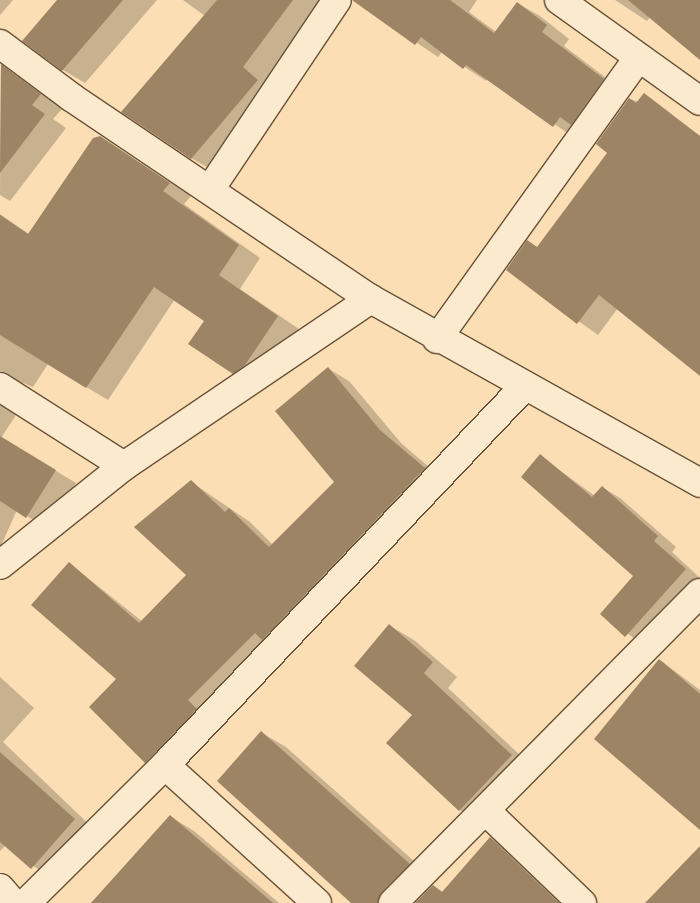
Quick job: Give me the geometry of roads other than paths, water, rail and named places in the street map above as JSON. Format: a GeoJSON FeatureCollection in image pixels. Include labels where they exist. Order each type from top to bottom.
{"type":"FeatureCollection","features":[{"type":"Feature","properties":{"kind":"street"},"geometry":{"type":"LineString","coordinates":[[211,188],[337,0]]}},
{"type":"Feature","properties":{"kind":"street"},"geometry":{"type":"LineString","coordinates":[[559,0],[637,60],[700,101]]}},
{"type":"Feature","properties":{"kind":"street"},"geometry":{"type":"LineString","coordinates":[[0,44],[71,97],[211,188],[371,299],[523,388],[700,483]]}},
{"type":"Feature","properties":{"kind":"street"},"geometry":{"type":"LineString","coordinates":[[437,339],[637,60]]}},
{"type":"Feature","properties":{"kind":"street"},"geometry":{"type":"LineString","coordinates":[[0,565],[124,466],[371,299]]}},
{"type":"Feature","properties":{"kind":"street"},"geometry":{"type":"LineString","coordinates":[[0,388],[124,466]]}},
{"type":"Feature","properties":{"kind":"street"},"geometry":{"type":"LineString","coordinates":[[26,903],[165,765],[523,388]]}},
{"type":"Feature","properties":{"kind":"street"},"geometry":{"type":"LineString","coordinates":[[393,903],[486,811],[700,592]]}},
{"type":"Feature","properties":{"kind":"street"},"geometry":{"type":"LineString","coordinates":[[165,765],[317,903]]}},
{"type":"Feature","properties":{"kind":"street"},"geometry":{"type":"LineString","coordinates":[[486,811],[582,903]]}},
{"type":"Feature","properties":{"kind":"street"},"geometry":{"type":"LineString","coordinates":[[0,888],[13,903]]}}]}
